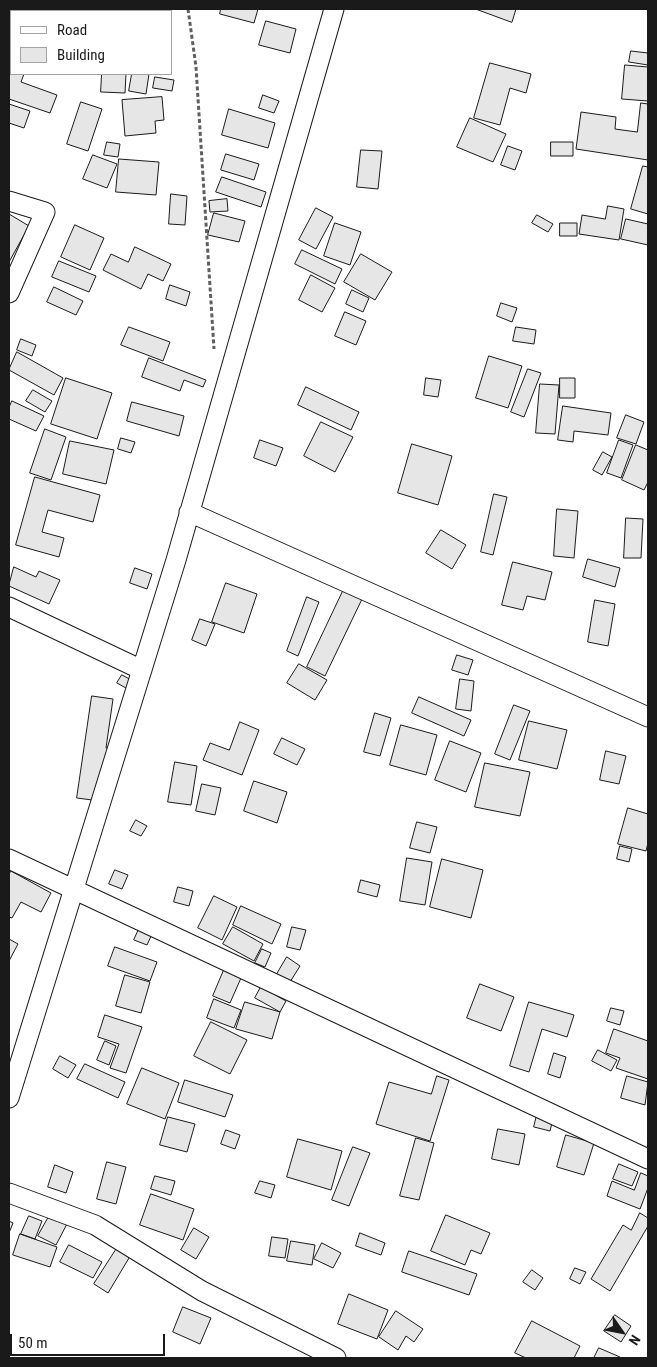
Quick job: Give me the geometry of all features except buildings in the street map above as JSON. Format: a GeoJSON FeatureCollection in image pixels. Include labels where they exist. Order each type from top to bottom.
{"type":"FeatureCollection","features":[{"type":"Feature","properties":{"kind":"street"},"geometry":{"type":"LineString","coordinates":[[9,1098],[142,670],[334,9]]}},
{"type":"Feature","properties":{"kind":"street"},"geometry":{"type":"LineString","coordinates":[[9,201],[45,212],[9,293]]}},
{"type":"Feature","properties":{"kind":"street"},"geometry":{"type":"LineString","coordinates":[[189,512],[648,718]]}},
{"type":"Feature","properties":{"kind":"street"},"geometry":{"type":"LineString","coordinates":[[9,607],[142,670]]}},
{"type":"Feature","properties":{"kind":"street"},"geometry":{"type":"LineString","coordinates":[[9,859],[648,1159]]}},
{"type":"Feature","properties":{"kind":"street"},"geometry":{"type":"LineString","coordinates":[[9,1193],[95,1225],[202,1291],[336,1358]]}},
{"type":"Feature","properties":{"kind":"path"},"geometry":{"type":"LineString","coordinates":[[188,9],[196,67],[214,350]]}}]}
